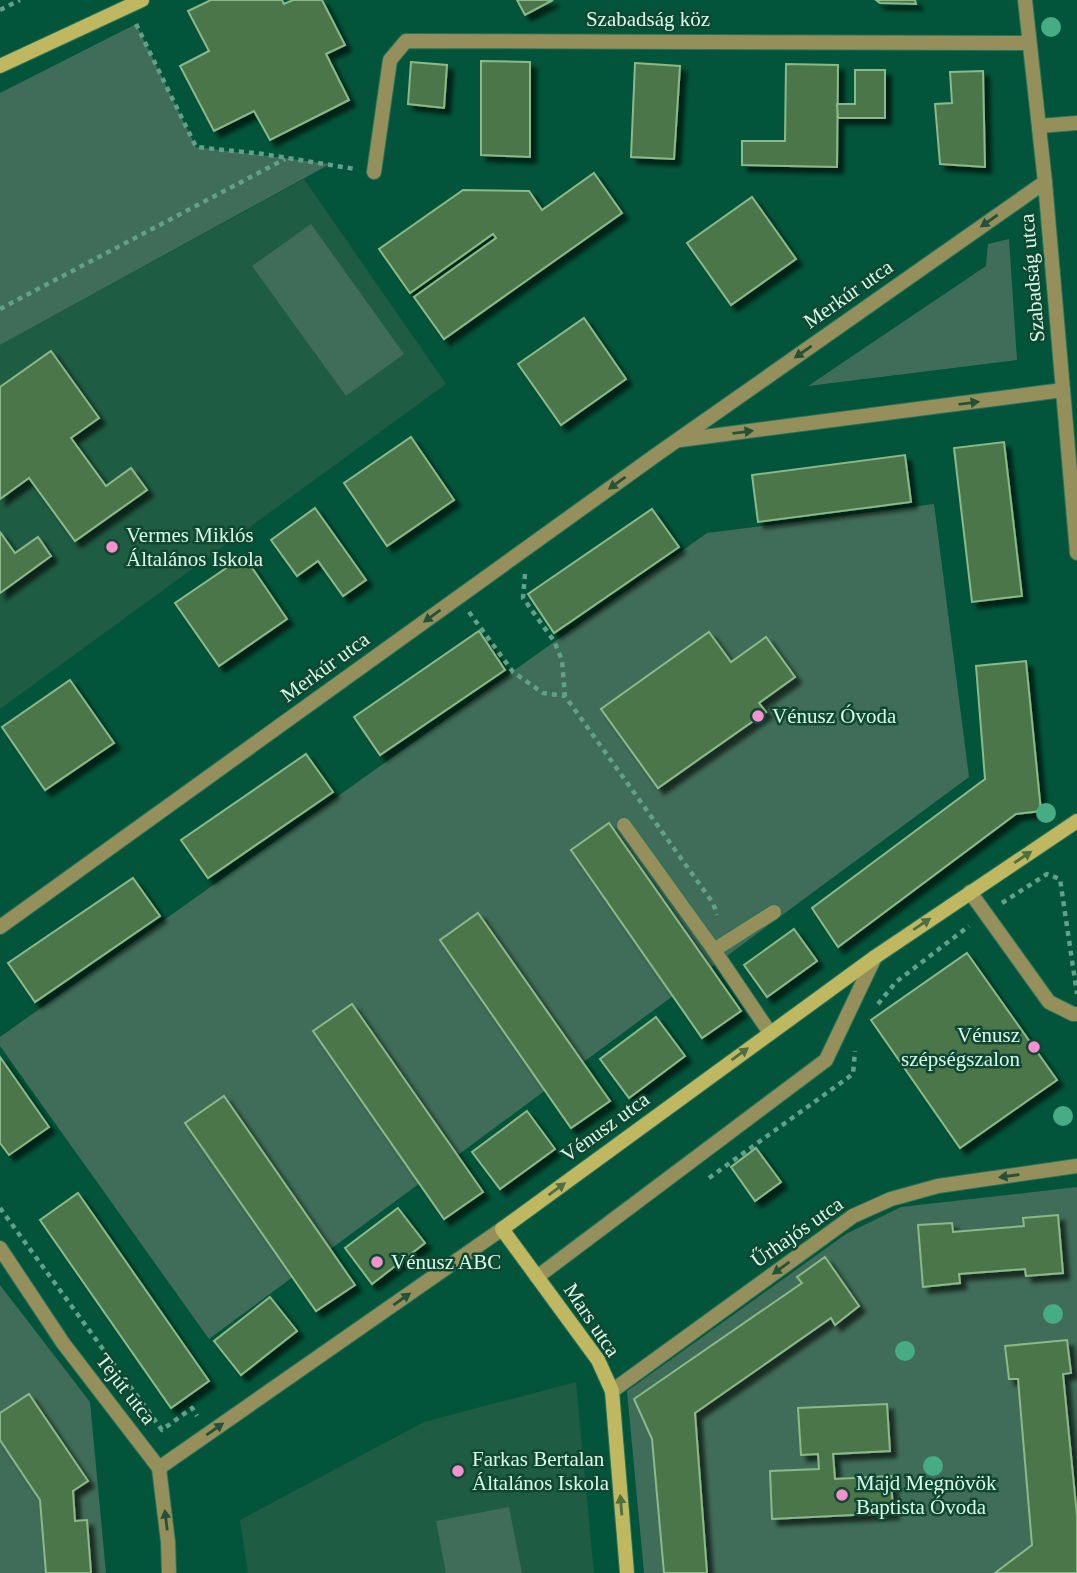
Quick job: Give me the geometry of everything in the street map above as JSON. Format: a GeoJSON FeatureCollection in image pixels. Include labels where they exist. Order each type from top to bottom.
{"type":"FeatureCollection","features":[{"type":"Feature","properties":{"kind":"street"},"geometry":{"type":"LineString","coordinates":[[0,66],[142,0]]}},
{"type":"Feature","properties":{"kind":"street","name":"Szabadság utca"},"geometry":{"type":"LineString","coordinates":[[1025,0],[1045,181],[1077,552]]}},
{"type":"Feature","properties":{"kind":"street","name":"Szabadság köz"},"geometry":{"type":"LineString","coordinates":[[374,172],[390,60],[405,41],[1029,43]]}},
{"type":"Feature","properties":{"kind":"street"},"geometry":{"type":"LineString","coordinates":[[1039,126],[1077,123]]}},
{"type":"Feature","properties":{"kind":"street","name":"Merkúr utca"},"geometry":{"type":"LineString","coordinates":[[0,927],[676,441],[1045,181]]}},
{"type":"Feature","properties":{"kind":"street","name":"Merkúr utca"},"geometry":{"type":"LineString","coordinates":[[676,441],[1063,390]]}},
{"type":"Feature","properties":{"kind":"street","name":"Vénusz utca"},"geometry":{"type":"LineString","coordinates":[[159,1468],[502,1229],[875,957],[1077,821]]}},
{"type":"Feature","properties":{"kind":"street"},"geometry":{"type":"LineString","coordinates":[[624,825],[770,1033]]}},
{"type":"Feature","properties":{"kind":"street"},"geometry":{"type":"LineString","coordinates":[[970,892],[1049,1002],[1077,1014]]}},
{"type":"Feature","properties":{"kind":"street"},"geometry":{"type":"LineString","coordinates":[[714,950],[774,912]]}},
{"type":"Feature","properties":{"kind":"street"},"geometry":{"type":"LineString","coordinates":[[537,1277],[826,1060],[875,957]]}},
{"type":"Feature","properties":{"kind":"street","name":"Űrhajós utca"},"geometry":{"type":"LineString","coordinates":[[612,1391],[853,1216],[891,1199],[938,1186],[1077,1166]]}},
{"type":"Feature","properties":{"kind":"street","name":"Mars utca"},"geometry":{"type":"LineString","coordinates":[[502,1229],[598,1360],[612,1391],[627,1573]]}},
{"type":"Feature","properties":{"kind":"street","name":"Tejút utca"},"geometry":{"type":"LineString","coordinates":[[0,1248],[63,1343],[159,1468],[169,1573]]}},
{"type":"Feature","properties":{"kind":"path"},"geometry":{"type":"LineString","coordinates":[[0,10],[20,0]]}},
{"type":"Feature","properties":{"kind":"path"},"geometry":{"type":"LineString","coordinates":[[136,24],[196,147],[374,172]]}},
{"type":"Feature","properties":{"kind":"path"},"geometry":{"type":"LineString","coordinates":[[0,309],[285,159]]}},
{"type":"Feature","properties":{"kind":"path"},"geometry":{"type":"LineString","coordinates":[[527,549],[523,598],[554,642],[562,660],[565,696],[713,902],[727,942]]}},
{"type":"Feature","properties":{"kind":"path"},"geometry":{"type":"LineString","coordinates":[[458,597],[513,672],[543,693],[565,696]]}},
{"type":"Feature","properties":{"kind":"path"},"geometry":{"type":"LineString","coordinates":[[985,914],[1047,874],[1060,879],[1077,994]]}},
{"type":"Feature","properties":{"kind":"path"},"geometry":{"type":"LineString","coordinates":[[0,1208],[162,1430],[192,1408],[207,1434]]}},
{"type":"Feature","properties":{"kind":"shaded area"},"geometry":{"type":"Polygon","coordinates":[[[136,24],[196,147],[330,164],[0,345],[0,93],[136,24]]]}},
{"type":"Feature","properties":{"kind":"shaded area","name":"Vermes Miklós Általános Iskola"},"geometry":{"type":"Polygon","coordinates":[[[304,179],[446,384],[0,709],[0,345],[304,179]]]}},
{"type":"Feature","properties":{"kind":"shaded area"},"geometry":{"type":"Polygon","coordinates":[[[311,224],[404,354],[346,396],[252,266],[311,224]]]}},
{"type":"Feature","properties":{"kind":"shaded area"},"geometry":{"type":"Polygon","coordinates":[[[1009,239],[1017,360],[808,386],[986,266],[988,244],[1009,239]]]}},
{"type":"Feature","properties":{"kind":"shaded area"},"geometry":{"type":"Polygon","coordinates":[[[934,504],[969,777],[209,1339],[0,1046],[0,1037],[707,533],[934,504]]]}},
{"type":"Feature","properties":{"kind":"shaded area"},"geometry":{"type":"Polygon","coordinates":[[[1077,1187],[1077,1573],[644,1573],[627,1391],[846,1234],[901,1207],[1077,1187]]]}},
{"type":"Feature","properties":{"kind":"shaded area"},"geometry":{"type":"Polygon","coordinates":[[[0,1285],[90,1402],[106,1573],[0,1573],[0,1285]]]}},
{"type":"Feature","properties":{"kind":"shaded area","name":"Farkas Bertalan Általános Iskola"},"geometry":{"type":"Polygon","coordinates":[[[576,1382],[594,1573],[248,1573],[240,1520],[424,1422],[576,1382]]]}},
{"type":"Feature","properties":{"kind":"shaded area"},"geometry":{"type":"Polygon","coordinates":[[[509,1507],[522,1573],[446,1573],[436,1521],[509,1507]]]}},
{"type":"Feature","properties":{"kind":"building"},"geometry":{"type":"Polygon","coordinates":[[[211,0],[282,0],[284,4],[293,0],[322,0],[345,45],[326,54],[349,100],[270,140],[254,111],[214,131],[180,66],[209,51],[188,11],[211,0]]]}},
{"type":"Feature","properties":{"kind":"building"},"geometry":{"type":"Polygon","coordinates":[[[517,0],[553,0],[525,15],[517,0]]]}},
{"type":"Feature","properties":{"kind":"building"},"geometry":{"type":"Polygon","coordinates":[[[876,0],[915,0],[916,4],[880,3],[876,0]]]}},
{"type":"Feature","properties":{"kind":"building"},"geometry":{"type":"Polygon","coordinates":[[[481,61],[530,62],[530,157],[481,155],[481,61]]]}},
{"type":"Feature","properties":{"kind":"building"},"geometry":{"type":"Polygon","coordinates":[[[411,62],[447,65],[444,108],[408,104],[411,62]]]}},
{"type":"Feature","properties":{"kind":"building"},"geometry":{"type":"Polygon","coordinates":[[[635,63],[680,66],[674,159],[631,157],[635,63]]]}},
{"type":"Feature","properties":{"kind":"building"},"geometry":{"type":"Polygon","coordinates":[[[786,64],[838,65],[837,167],[742,165],[742,141],[785,141],[786,64]]]}},
{"type":"Feature","properties":{"kind":"building"},"geometry":{"type":"Polygon","coordinates":[[[855,70],[885,70],[885,118],[838,118],[837,104],[855,104],[855,70]]]}},
{"type":"Feature","properties":{"kind":"building"},"geometry":{"type":"Polygon","coordinates":[[[983,71],[985,167],[940,164],[935,104],[952,103],[950,72],[983,71]]]}},
{"type":"Feature","properties":{"kind":"building"},"geometry":{"type":"Polygon","coordinates":[[[594,173],[622,213],[444,339],[414,297],[496,238],[493,234],[410,293],[379,249],[463,190],[529,191],[542,210],[594,173]]]}},
{"type":"Feature","properties":{"kind":"building"},"geometry":{"type":"Polygon","coordinates":[[[752,197],[796,259],[731,305],[687,243],[752,197]]]}},
{"type":"Feature","properties":{"kind":"building"},"geometry":{"type":"Polygon","coordinates":[[[584,318],[626,379],[561,425],[518,364],[584,318]]]}},
{"type":"Feature","properties":{"kind":"building"},"geometry":{"type":"Polygon","coordinates":[[[51,351],[99,418],[71,438],[106,486],[131,468],[147,490],[75,541],[29,478],[0,499],[0,387],[51,351]]]}},
{"type":"Feature","properties":{"kind":"building"},"geometry":{"type":"Polygon","coordinates":[[[411,437],[454,500],[387,546],[344,483],[411,437]]]}},
{"type":"Feature","properties":{"kind":"building"},"geometry":{"type":"Polygon","coordinates":[[[1004,442],[1022,596],[972,602],[954,448],[1004,442]]]}},
{"type":"Feature","properties":{"kind":"building"},"geometry":{"type":"Polygon","coordinates":[[[905,455],[911,502],[758,522],[752,475],[905,455]]]}},
{"type":"Feature","properties":{"kind":"building"},"geometry":{"type":"Polygon","coordinates":[[[315,508],[366,580],[343,596],[318,561],[297,576],[271,540],[315,508]]]}},
{"type":"Feature","properties":{"kind":"building"},"geometry":{"type":"Polygon","coordinates":[[[652,509],[679,547],[554,633],[528,594],[652,509]]]}},
{"type":"Feature","properties":{"kind":"building"},"geometry":{"type":"Polygon","coordinates":[[[0,532],[15,553],[38,537],[51,556],[0,593],[0,532]]]}},
{"type":"Feature","properties":{"kind":"building"},"geometry":{"type":"Polygon","coordinates":[[[244,556],[287,619],[219,666],[175,603],[244,556]]]}},
{"type":"Feature","properties":{"kind":"building"},"geometry":{"type":"Polygon","coordinates":[[[479,631],[505,670],[380,755],[354,717],[479,631]]]}},
{"type":"Feature","properties":{"kind":"building"},"geometry":{"type":"Polygon","coordinates":[[[709,632],[731,662],[766,637],[795,677],[759,703],[766,712],[658,788],[601,709],[709,632]]]}},
{"type":"Feature","properties":{"kind":"building"},"geometry":{"type":"Polygon","coordinates":[[[1026,661],[1041,811],[1016,814],[838,947],[812,908],[985,779],[976,666],[1026,661]]]}},
{"type":"Feature","properties":{"kind":"building"},"geometry":{"type":"Polygon","coordinates":[[[70,680],[114,743],[45,790],[2,727],[70,680]]]}},
{"type":"Feature","properties":{"kind":"building"},"geometry":{"type":"Polygon","coordinates":[[[306,754],[333,792],[208,878],[181,840],[306,754]]]}},
{"type":"Feature","properties":{"kind":"building"},"geometry":{"type":"Polygon","coordinates":[[[609,823],[741,1011],[702,1038],[571,850],[609,823]]]}},
{"type":"Feature","properties":{"kind":"building"},"geometry":{"type":"Polygon","coordinates":[[[133,878],[160,916],[35,1002],[8,963],[133,878]]]}},
{"type":"Feature","properties":{"kind":"building"},"geometry":{"type":"Polygon","coordinates":[[[478,913],[610,1101],[571,1128],[440,940],[478,913]]]}},
{"type":"Feature","properties":{"kind":"building"},"geometry":{"type":"Polygon","coordinates":[[[794,929],[817,961],[767,997],[744,965],[794,929]]]}},
{"type":"Feature","properties":{"kind":"building"},"geometry":{"type":"Polygon","coordinates":[[[967,953],[1057,1080],[960,1148],[871,1020],[967,953]]]}},
{"type":"Feature","properties":{"kind":"building"},"geometry":{"type":"Polygon","coordinates":[[[352,1004],[483,1192],[444,1219],[313,1031],[352,1004]]]}},
{"type":"Feature","properties":{"kind":"building"},"geometry":{"type":"Polygon","coordinates":[[[656,1017],[685,1056],[629,1098],[600,1059],[656,1017]]]}},
{"type":"Feature","properties":{"kind":"building"},"geometry":{"type":"Polygon","coordinates":[[[0,1057],[49,1127],[9,1155],[0,1143],[0,1057]]]}},
{"type":"Feature","properties":{"kind":"building"},"geometry":{"type":"Polygon","coordinates":[[[224,1096],[355,1285],[316,1311],[185,1123],[224,1096]]]}},
{"type":"Feature","properties":{"kind":"building"},"geometry":{"type":"Polygon","coordinates":[[[527,1111],[555,1149],[500,1189],[472,1152],[527,1111]]]}},
{"type":"Feature","properties":{"kind":"building"},"geometry":{"type":"Polygon","coordinates":[[[756,1148],[781,1182],[755,1201],[731,1167],[756,1148]]]}},
{"type":"Feature","properties":{"kind":"building"},"geometry":{"type":"Polygon","coordinates":[[[78,1193],[209,1381],[171,1408],[40,1220],[78,1193]]]}},
{"type":"Feature","properties":{"kind":"building"},"geometry":{"type":"Polygon","coordinates":[[[398,1208],[425,1243],[372,1284],[345,1248],[398,1208]]]}},
{"type":"Feature","properties":{"kind":"building"},"geometry":{"type":"Polygon","coordinates":[[[1058,1215],[1063,1273],[1026,1276],[1025,1269],[959,1274],[960,1283],[923,1287],[918,1225],[952,1223],[953,1232],[1024,1226],[1023,1218],[1058,1215]]]}},
{"type":"Feature","properties":{"kind":"building"},"geometry":{"type":"Polygon","coordinates":[[[825,1257],[859,1306],[835,1325],[831,1318],[695,1413],[707,1573],[664,1573],[652,1439],[634,1399],[802,1283],[797,1277],[825,1257]]]}},
{"type":"Feature","properties":{"kind":"building"},"geometry":{"type":"Polygon","coordinates":[[[270,1297],[297,1331],[241,1375],[214,1341],[270,1297]]]}},
{"type":"Feature","properties":{"kind":"building"},"geometry":{"type":"Polygon","coordinates":[[[1067,1340],[1071,1373],[1063,1374],[1077,1516],[1077,1573],[995,1573],[1032,1545],[1018,1379],[1009,1379],[1005,1346],[1067,1340]]]}},
{"type":"Feature","properties":{"kind":"building"},"geometry":{"type":"Polygon","coordinates":[[[29,1394],[88,1481],[73,1491],[75,1521],[87,1520],[91,1573],[46,1573],[40,1500],[0,1440],[0,1413],[29,1394]]]}},
{"type":"Feature","properties":{"kind":"building"},"geometry":{"type":"Polygon","coordinates":[[[887,1404],[890,1451],[833,1454],[835,1479],[891,1476],[893,1513],[772,1519],[770,1471],[819,1469],[818,1454],[801,1455],[798,1408],[887,1404]]]}},
{"type":"Feature","properties":{"kind":"place","name":"Vermes Miklós Általános Iskola"},"geometry":{"type":"Point","coordinates":[112,547]}},
{"type":"Feature","properties":{"kind":"place","name":"Vénusz Óvoda"},"geometry":{"type":"Point","coordinates":[758,716]}},
{"type":"Feature","properties":{"kind":"place","name":"Vénusz szépségszalon"},"geometry":{"type":"Point","coordinates":[1034,1047]}},
{"type":"Feature","properties":{"kind":"place","name":"Vénusz ABC"},"geometry":{"type":"Point","coordinates":[377,1262]}},
{"type":"Feature","properties":{"kind":"place","name":"Farkas Bertalan Általános Iskola"},"geometry":{"type":"Point","coordinates":[458,1471]}},
{"type":"Feature","properties":{"kind":"place","name":"Majd Megnövök Baptista Óvoda"},"geometry":{"type":"Point","coordinates":[842,1495]}}]}
